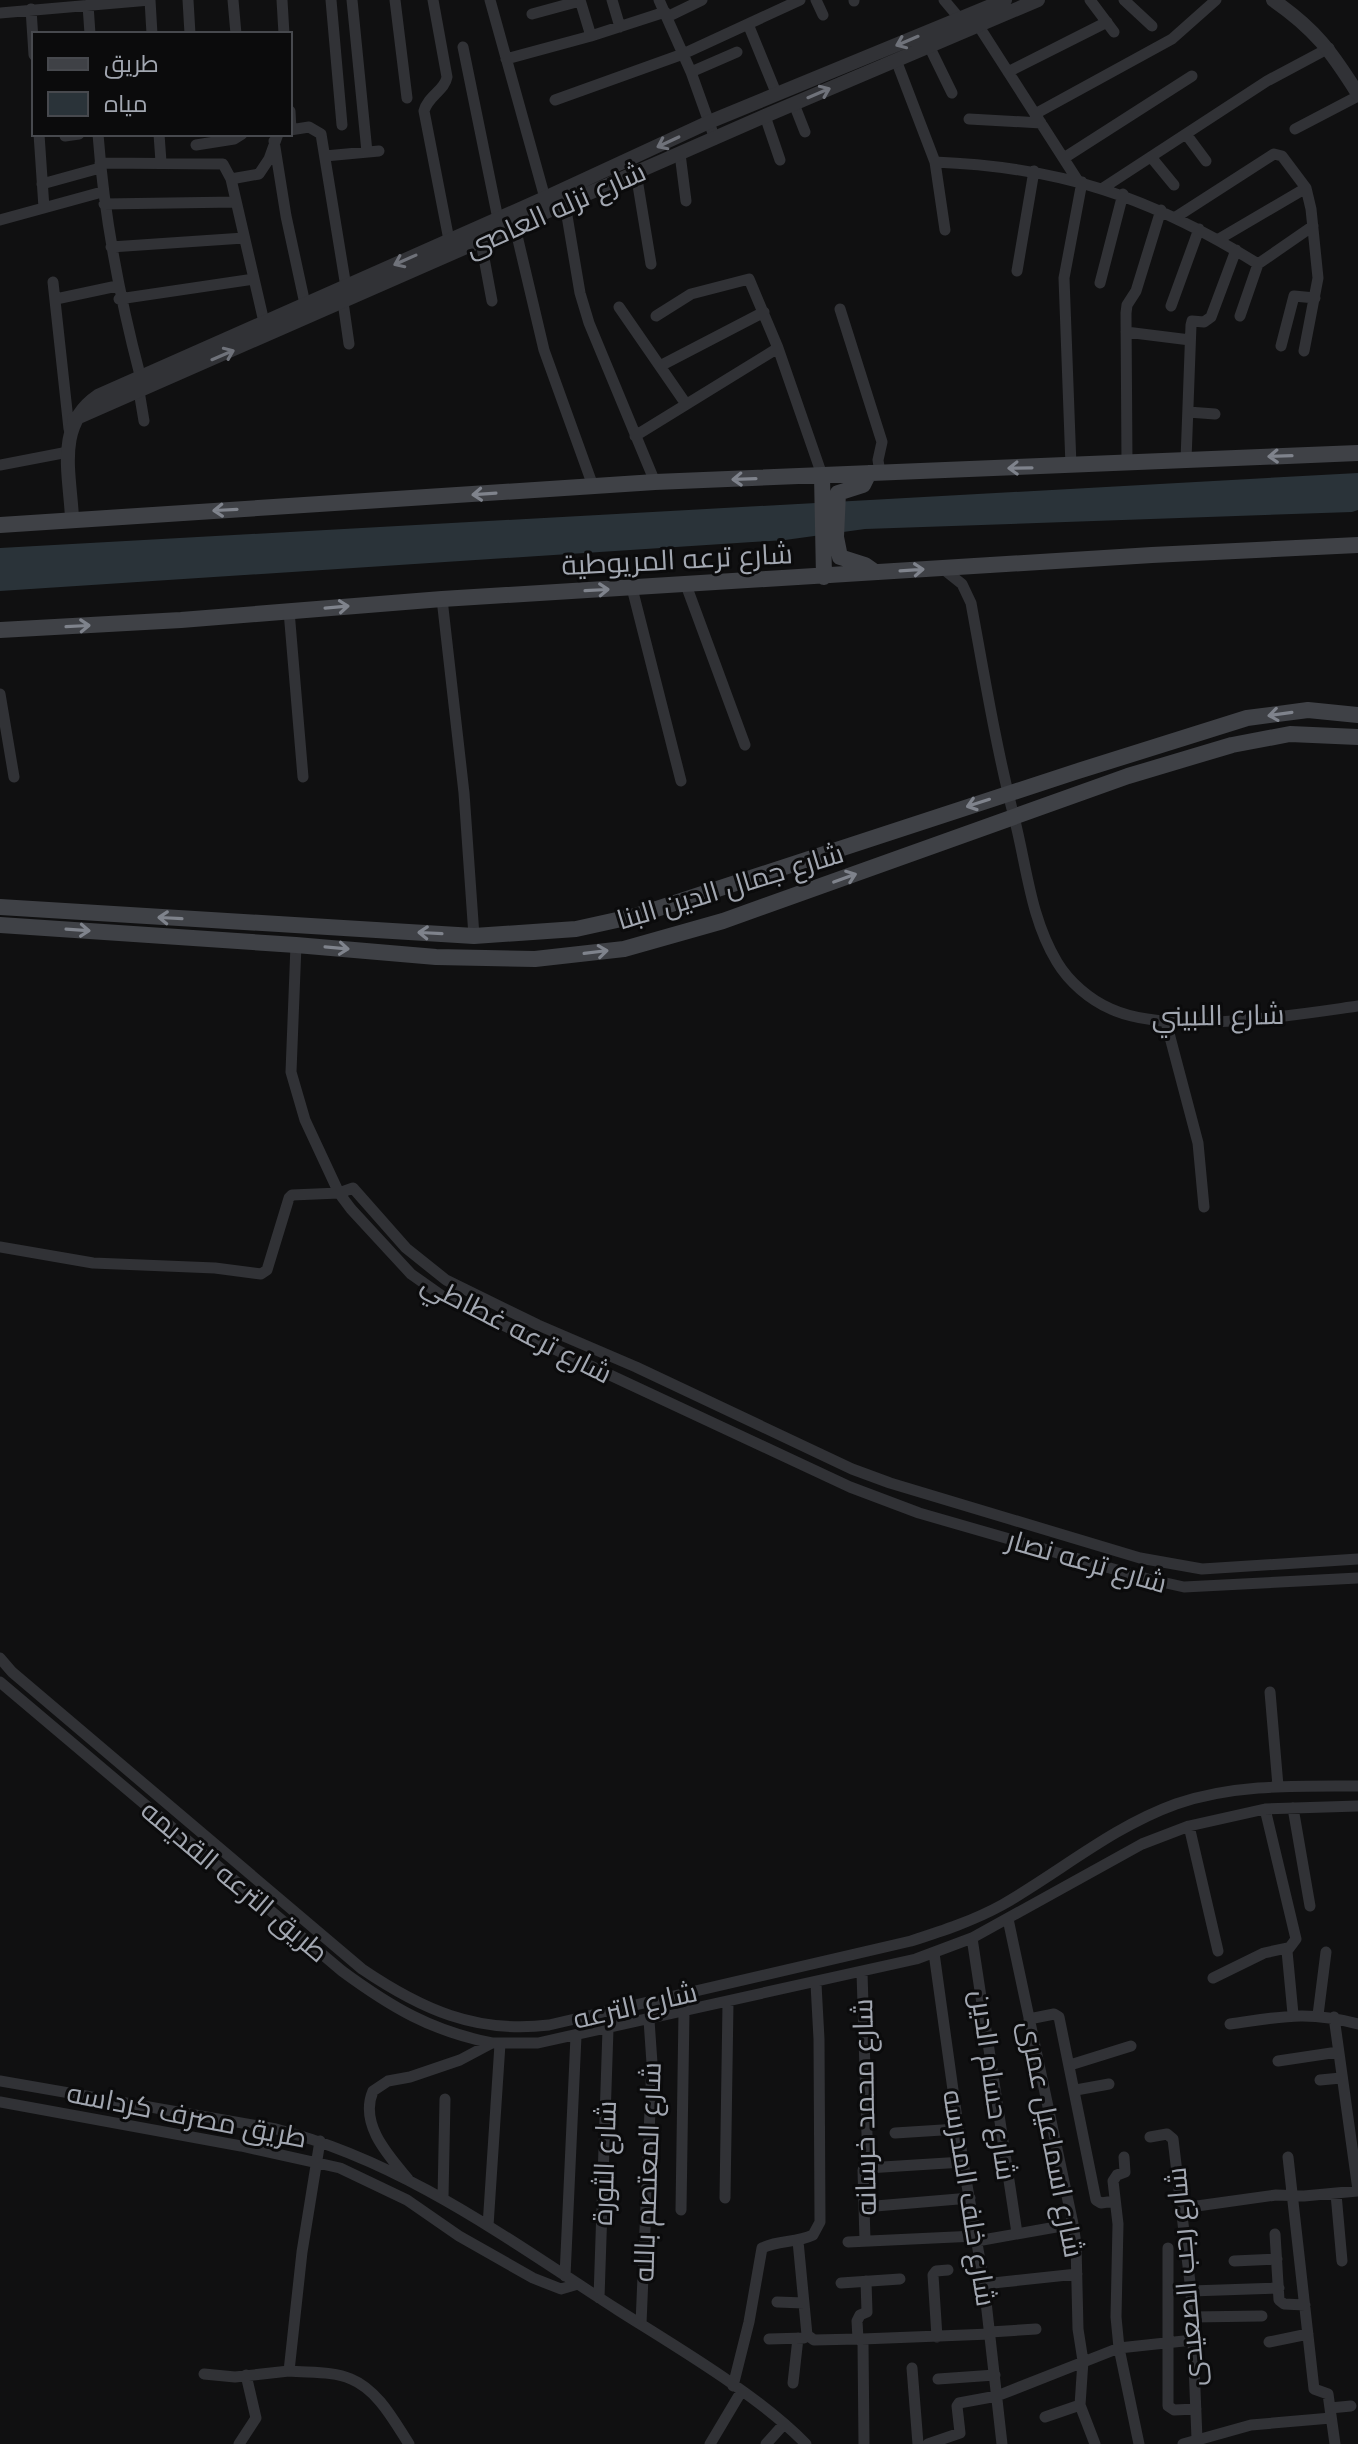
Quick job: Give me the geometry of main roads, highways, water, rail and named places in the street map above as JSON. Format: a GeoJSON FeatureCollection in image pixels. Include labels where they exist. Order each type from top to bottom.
{"type":"FeatureCollection","features":[{"type":"Feature","properties":{"kind":"main road"},"geometry":{"type":"LineString","coordinates":[[0,525],[655,482],[1358,453]]}},
{"type":"Feature","properties":{"kind":"main road"},"geometry":{"type":"LineString","coordinates":[[829,498],[843,490],[863,485],[874,473]]}},
{"type":"Feature","properties":{"kind":"main road"},"geometry":{"type":"LineString","coordinates":[[822,475],[829,498],[837,552],[840,557],[865,565],[876,573]]}},
{"type":"Feature","properties":{"kind":"main road"},"geometry":{"type":"LineString","coordinates":[[824,577],[829,498]]}},
{"type":"Feature","properties":{"kind":"main road","name":"شارع ترعه المريوطية"},"geometry":{"type":"LineString","coordinates":[[0,630],[442,599],[1358,545]]}},
{"type":"Feature","properties":{"kind":"main road","name":"شارع جمال الدين البنا"},"geometry":{"type":"LineString","coordinates":[[0,907],[474,936],[576,929],[635,916],[1247,718],[1308,710],[1358,715]]}},
{"type":"Feature","properties":{"kind":"main road","name":"شارع جمال الدين البنا"},"geometry":{"type":"LineString","coordinates":[[0,925],[436,957],[535,959],[624,949],[723,921],[1128,776],[1232,745],[1290,734],[1358,737]]}},
{"type":"Feature","properties":{"kind":"water"},"geometry":{"type":"Polygon","coordinates":[[[1358,473],[1358,510],[1352,512],[865,529],[785,540],[0,591],[0,548],[1358,473]]]}}]}
